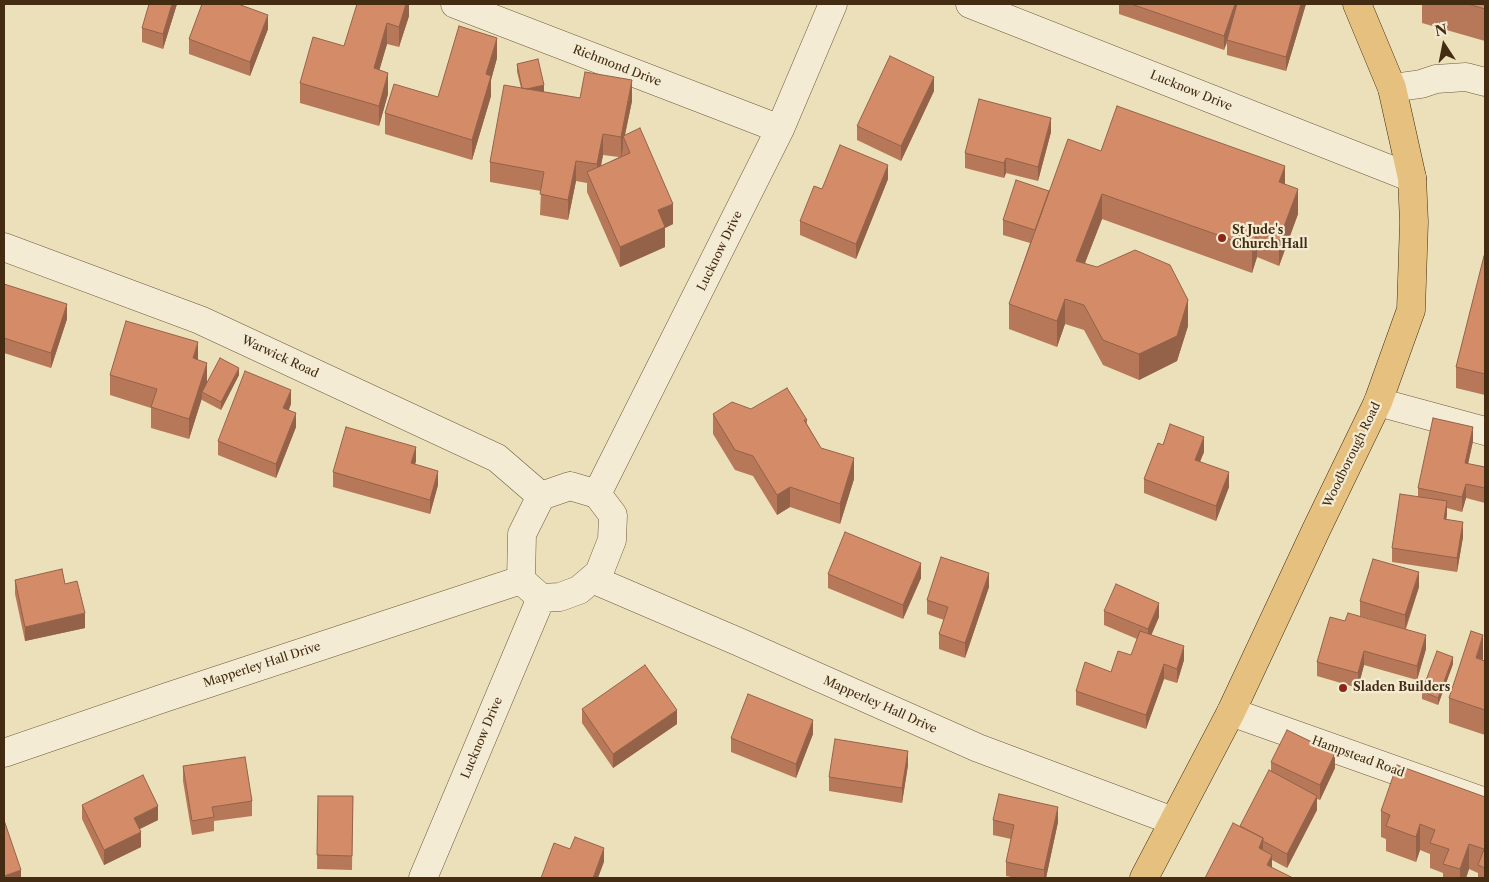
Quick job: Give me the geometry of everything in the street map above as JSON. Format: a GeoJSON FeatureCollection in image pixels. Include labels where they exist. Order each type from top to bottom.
{"type":"FeatureCollection","features":[{"type":"Feature","properties":{"kind":"main road","name":"Woodborough Road"},"geometry":{"type":"LineString","coordinates":[[1144,878],[1231,712],[1378,402],[1411,310],[1414,222],[1412,178],[1392,88],[1357,4]]}},
{"type":"Feature","properties":{"kind":"street","name":"Richmond Drive"},"geometry":{"type":"LineString","coordinates":[[455,4],[780,128]]}},
{"type":"Feature","properties":{"kind":"street","name":"Lucknow Drive"},"geometry":{"type":"LineString","coordinates":[[597,494],[780,128],[833,4]]}},
{"type":"Feature","properties":{"kind":"street","name":"Lucknow Drive"},"geometry":{"type":"LineString","coordinates":[[970,4],[1412,178]]}},
{"type":"Feature","properties":{"kind":"street"},"geometry":{"type":"LineString","coordinates":[[1392,88],[1421,84],[1436,79],[1466,77],[1485,82]]}},
{"type":"Feature","properties":{"kind":"street","name":"Warwick Road"},"geometry":{"type":"LineString","coordinates":[[4,247],[200,320],[479,449],[497,458],[541,496]]}},
{"type":"Feature","properties":{"kind":"street"},"geometry":{"type":"LineString","coordinates":[[1378,402],[1485,432]]}},
{"type":"Feature","properties":{"kind":"street"},"geometry":{"type":"LineString","coordinates":[[570,486],[597,494],[613,515],[612,540],[599,573],[579,590],[560,598],[541,598],[521,580],[522,534],[541,496],[570,486]]}},
{"type":"Feature","properties":{"kind":"street","name":"Mapperley Hall Drive"},"geometry":{"type":"LineString","coordinates":[[4,753],[521,580]]}},
{"type":"Feature","properties":{"kind":"street","name":"Mapperley Hall Drive"},"geometry":{"type":"LineString","coordinates":[[592,580],[748,646],[978,748],[1173,821]]}},
{"type":"Feature","properties":{"kind":"street","name":"Lucknow Drive"},"geometry":{"type":"LineString","coordinates":[[423,878],[541,598]]}},
{"type":"Feature","properties":{"kind":"street","name":"Hampstead Road"},"geometry":{"type":"LineString","coordinates":[[1231,712],[1485,802]]}},
{"type":"Feature","properties":{"kind":"building"},"geometry":{"type":"Polygon","coordinates":[[[149,4],[172,4],[163,34],[142,28],[149,4]]]}},
{"type":"Feature","properties":{"kind":"building"},"geometry":{"type":"Polygon","coordinates":[[[202,4],[238,4],[268,15],[250,62],[189,39],[202,4]]]}},
{"type":"Feature","properties":{"kind":"building"},"geometry":{"type":"Polygon","coordinates":[[[357,4],[406,4],[399,27],[387,23],[374,68],[388,73],[379,106],[300,83],[313,37],[344,46],[357,4]]]}},
{"type":"Feature","properties":{"kind":"building"},"geometry":{"type":"Polygon","coordinates":[[[1131,4],[1235,4],[1224,36],[1131,4]]]}},
{"type":"Feature","properties":{"kind":"building"},"geometry":{"type":"Polygon","coordinates":[[[1237,4],[1301,4],[1286,57],[1227,40],[1237,4]]]}},
{"type":"Feature","properties":{"kind":"building"},"geometry":{"type":"Polygon","coordinates":[[[1468,4],[1485,4],[1485,9],[1468,4]]]}},
{"type":"Feature","properties":{"kind":"building"},"geometry":{"type":"Polygon","coordinates":[[[459,26],[497,38],[486,74],[491,76],[472,140],[385,113],[394,84],[438,97],[459,26]]]}},
{"type":"Feature","properties":{"kind":"building"},"geometry":{"type":"Polygon","coordinates":[[[890,56],[934,77],[901,146],[857,126],[890,56]]]}},
{"type":"Feature","properties":{"kind":"building"},"geometry":{"type":"Polygon","coordinates":[[[538,59],[544,85],[527,89],[522,88],[517,64],[538,59]]]}},
{"type":"Feature","properties":{"kind":"building"},"geometry":{"type":"Polygon","coordinates":[[[585,72],[632,80],[621,137],[603,134],[597,164],[576,161],[568,200],[540,194],[544,172],[490,162],[504,85],[580,98],[585,72]]]}},
{"type":"Feature","properties":{"kind":"building"},"geometry":{"type":"Polygon","coordinates":[[[979,99],[1051,118],[1038,167],[1006,158],[1004,163],[965,153],[979,99]]]}},
{"type":"Feature","properties":{"kind":"building","name":"St Jude's Church Hall"},"geometry":{"type":"Polygon","coordinates":[[[1117,106],[1285,166],[1279,182],[1298,189],[1279,240],[1257,232],[1252,247],[1102,194],[1076,261],[1097,267],[1135,250],[1170,265],[1188,300],[1177,336],[1139,354],[1103,340],[1084,305],[1065,299],[1057,321],[1009,304],[1068,139],[1101,151],[1117,106]]]}},
{"type":"Feature","properties":{"kind":"building"},"geometry":{"type":"Polygon","coordinates":[[[640,128],[673,204],[658,210],[665,227],[620,247],[587,172],[630,153],[623,136],[640,128]]]}},
{"type":"Feature","properties":{"kind":"building"},"geometry":{"type":"Polygon","coordinates":[[[840,145],[888,165],[856,244],[800,221],[814,186],[822,189],[840,145]]]}},
{"type":"Feature","properties":{"kind":"building"},"geometry":{"type":"Polygon","coordinates":[[[1016,180],[1049,191],[1035,230],[1003,220],[1016,180]]]}},
{"type":"Feature","properties":{"kind":"building"},"geometry":{"type":"Polygon","coordinates":[[[1485,256],[1485,374],[1456,367],[1485,256]]]}},
{"type":"Feature","properties":{"kind":"building"},"geometry":{"type":"Polygon","coordinates":[[[4,284],[67,304],[51,353],[4,338],[4,284]]]}},
{"type":"Feature","properties":{"kind":"building"},"geometry":{"type":"Polygon","coordinates":[[[126,321],[198,342],[193,358],[207,363],[189,419],[151,407],[157,389],[110,375],[126,321]]]}},
{"type":"Feature","properties":{"kind":"building"},"geometry":{"type":"Polygon","coordinates":[[[220,358],[239,368],[221,402],[202,392],[220,358]]]}},
{"type":"Feature","properties":{"kind":"building"},"geometry":{"type":"Polygon","coordinates":[[[245,371],[291,390],[283,408],[296,413],[276,464],[218,441],[245,371]]]}},
{"type":"Feature","properties":{"kind":"building"},"geometry":{"type":"Polygon","coordinates":[[[787,388],[807,420],[804,420],[821,448],[854,458],[840,504],[790,487],[777,495],[753,456],[735,450],[713,414],[732,402],[751,409],[787,388]]]}},
{"type":"Feature","properties":{"kind":"building"},"geometry":{"type":"Polygon","coordinates":[[[1433,418],[1473,427],[1465,463],[1485,467],[1485,488],[1466,484],[1462,497],[1418,488],[1433,418]]]}},
{"type":"Feature","properties":{"kind":"building"},"geometry":{"type":"Polygon","coordinates":[[[1170,424],[1204,437],[1195,460],[1229,472],[1216,506],[1144,479],[1158,443],[1163,445],[1170,424]]]}},
{"type":"Feature","properties":{"kind":"building"},"geometry":{"type":"Polygon","coordinates":[[[346,427],[416,447],[411,463],[438,471],[430,500],[333,472],[346,427]]]}},
{"type":"Feature","properties":{"kind":"building"},"geometry":{"type":"Polygon","coordinates":[[[1400,494],[1447,501],[1444,519],[1463,522],[1457,558],[1392,548],[1400,494]]]}},
{"type":"Feature","properties":{"kind":"building"},"geometry":{"type":"Polygon","coordinates":[[[845,532],[921,563],[903,605],[828,574],[845,532]]]}},
{"type":"Feature","properties":{"kind":"building"},"geometry":{"type":"Polygon","coordinates":[[[941,557],[989,573],[965,643],[939,634],[948,607],[927,600],[941,557]]]}},
{"type":"Feature","properties":{"kind":"building"},"geometry":{"type":"Polygon","coordinates":[[[1373,559],[1419,572],[1405,615],[1360,601],[1373,559]]]}},
{"type":"Feature","properties":{"kind":"building"},"geometry":{"type":"Polygon","coordinates":[[[62,569],[65,584],[77,581],[85,613],[25,627],[15,580],[62,569]]]}},
{"type":"Feature","properties":{"kind":"building"},"geometry":{"type":"Polygon","coordinates":[[[1116,584],[1159,603],[1148,629],[1104,611],[1116,584]]]}},
{"type":"Feature","properties":{"kind":"building"},"geometry":{"type":"Polygon","coordinates":[[[1348,613],[1426,635],[1417,666],[1364,651],[1358,673],[1317,662],[1330,617],[1345,621],[1348,613]]]}},
{"type":"Feature","properties":{"kind":"building"},"geometry":{"type":"Polygon","coordinates":[[[1140,631],[1184,646],[1177,669],[1164,664],[1146,715],[1076,691],[1085,662],[1111,672],[1118,651],[1131,655],[1140,631]]]}},
{"type":"Feature","properties":{"kind":"building"},"geometry":{"type":"Polygon","coordinates":[[[1471,631],[1483,635],[1476,658],[1485,661],[1485,710],[1449,698],[1471,631]]]}},
{"type":"Feature","properties":{"kind":"building"},"geometry":{"type":"Polygon","coordinates":[[[1437,651],[1453,657],[1438,698],[1422,691],[1437,651]]]}},
{"type":"Feature","properties":{"kind":"building"},"geometry":{"type":"Polygon","coordinates":[[[645,665],[677,710],[613,754],[582,709],[645,665]]]}},
{"type":"Feature","properties":{"kind":"building"},"geometry":{"type":"Polygon","coordinates":[[[748,694],[813,720],[796,764],[731,738],[748,694]]]}},
{"type":"Feature","properties":{"kind":"building"},"geometry":{"type":"Polygon","coordinates":[[[1287,730],[1335,753],[1320,785],[1271,762],[1287,730]]]}},
{"type":"Feature","properties":{"kind":"building"},"geometry":{"type":"Polygon","coordinates":[[[835,739],[908,751],[902,788],[829,777],[835,739]]]}},
{"type":"Feature","properties":{"kind":"building"},"geometry":{"type":"Polygon","coordinates":[[[245,757],[252,801],[212,807],[214,817],[192,821],[183,766],[245,757]]]}},
{"type":"Feature","properties":{"kind":"building"},"geometry":{"type":"Polygon","coordinates":[[[1397,765],[1485,797],[1485,868],[1478,865],[1484,849],[1469,844],[1460,869],[1443,864],[1449,849],[1430,843],[1435,830],[1420,824],[1416,837],[1386,826],[1390,815],[1381,811],[1397,765]]]}},
{"type":"Feature","properties":{"kind":"building"},"geometry":{"type":"Polygon","coordinates":[[[1269,770],[1317,796],[1287,854],[1240,826],[1269,770]]]}},
{"type":"Feature","properties":{"kind":"building"},"geometry":{"type":"Polygon","coordinates":[[[143,775],[158,806],[134,818],[141,832],[104,850],[82,805],[143,775]]]}},
{"type":"Feature","properties":{"kind":"building"},"geometry":{"type":"Polygon","coordinates":[[[999,794],[1058,807],[1044,870],[1006,862],[1014,825],[993,820],[999,794]]]}},
{"type":"Feature","properties":{"kind":"building"},"geometry":{"type":"Polygon","coordinates":[[[318,796],[353,796],[352,856],[317,855],[318,796]]]}},
{"type":"Feature","properties":{"kind":"building"},"geometry":{"type":"Polygon","coordinates":[[[4,820],[21,870],[4,876],[4,820]]]}},
{"type":"Feature","properties":{"kind":"building"},"geometry":{"type":"Polygon","coordinates":[[[1233,823],[1263,838],[1259,848],[1272,855],[1267,865],[1293,878],[1205,878],[1233,823]]]}},
{"type":"Feature","properties":{"kind":"building"},"geometry":{"type":"Polygon","coordinates":[[[575,837],[604,848],[593,878],[541,878],[554,843],[570,849],[575,837]]]}},
{"type":"Feature","properties":{"kind":"place","name":"St Jude's Church Hall"},"geometry":{"type":"Point","coordinates":[1222,238]}},
{"type":"Feature","properties":{"kind":"place","name":"Sladen Builders"},"geometry":{"type":"Point","coordinates":[1343,688]}}]}
